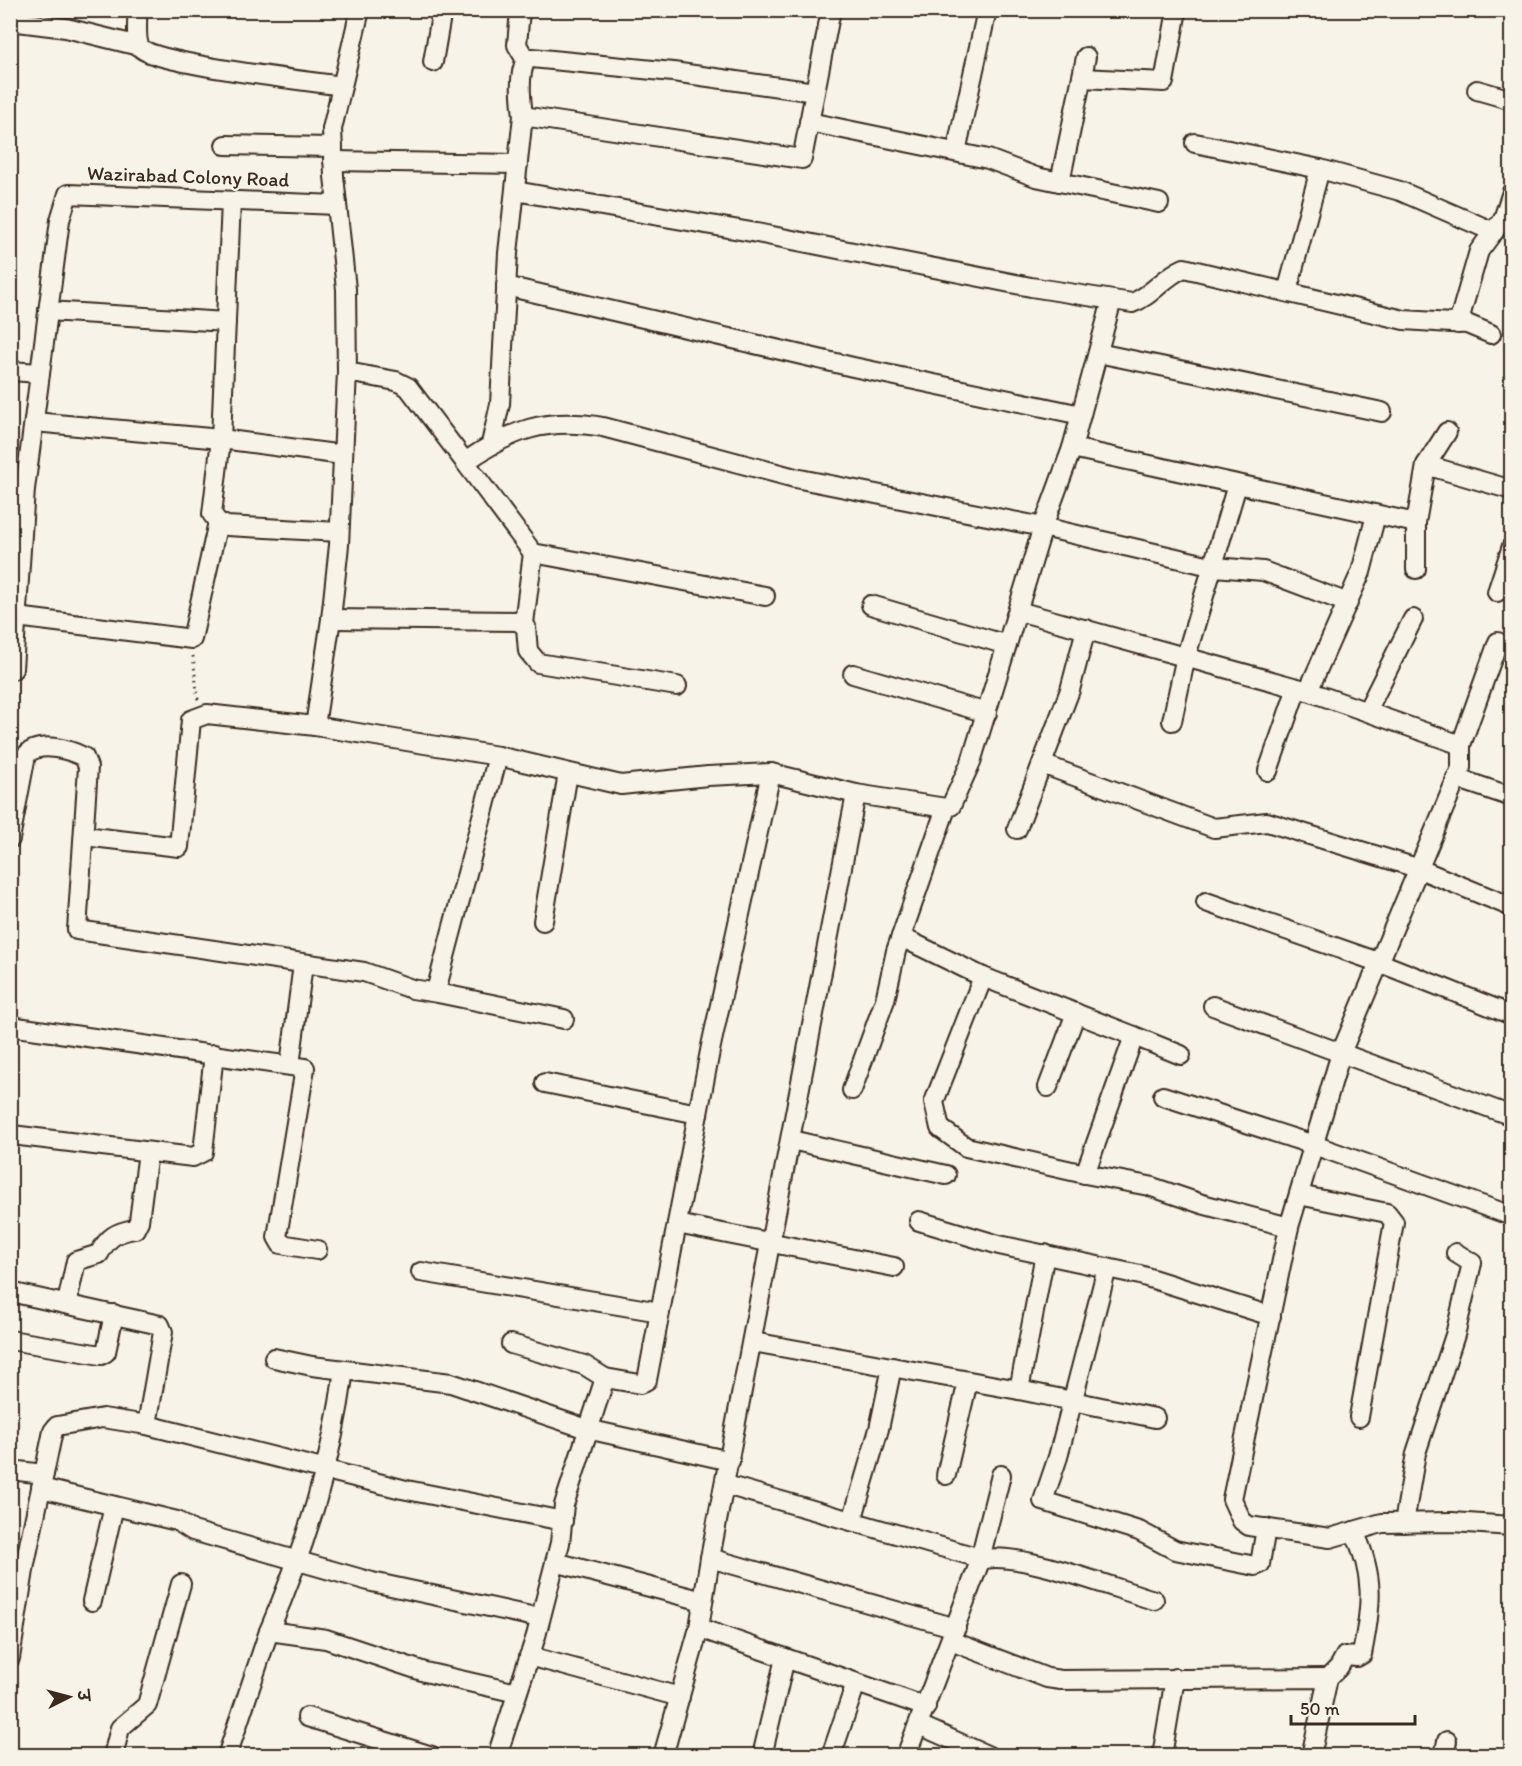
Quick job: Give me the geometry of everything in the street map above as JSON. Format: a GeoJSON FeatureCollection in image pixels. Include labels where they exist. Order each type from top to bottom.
{"type":"FeatureCollection","features":[{"type":"Feature","properties":{"kind":"street"},"geometry":{"type":"LineString","coordinates":[[137,10],[139,46]]}},
{"type":"Feature","properties":{"kind":"street"},"geometry":{"type":"LineString","coordinates":[[315,726],[331,619],[339,532],[347,372],[346,289],[332,129],[360,10]]}},
{"type":"Feature","properties":{"kind":"street"},"geometry":{"type":"LineString","coordinates":[[433,62],[442,10]]}},
{"type":"Feature","properties":{"kind":"street"},"geometry":{"type":"LineString","coordinates":[[491,444],[500,404],[506,286],[523,116],[521,97],[526,60],[517,45],[520,10]]}},
{"type":"Feature","properties":{"kind":"street"},"geometry":{"type":"LineString","coordinates":[[523,116],[802,159],[831,10]]}},
{"type":"Feature","properties":{"kind":"street"},"geometry":{"type":"LineString","coordinates":[[956,152],[987,10]]}},
{"type":"Feature","properties":{"kind":"street"},"geometry":{"type":"LineString","coordinates":[[1082,78],[1164,82],[1177,10]]}},
{"type":"Feature","properties":{"kind":"street"},"geometry":{"type":"LineString","coordinates":[[10,21],[66,28],[139,46],[145,52],[190,64],[342,86]]}},
{"type":"Feature","properties":{"kind":"street"},"geometry":{"type":"LineString","coordinates":[[1060,182],[1086,57]]}},
{"type":"Feature","properties":{"kind":"street"},"geometry":{"type":"LineString","coordinates":[[526,60],[532,58],[673,72],[815,92]]}},
{"type":"Feature","properties":{"kind":"street"},"geometry":{"type":"LineString","coordinates":[[1477,90],[1512,100]]}},
{"type":"Feature","properties":{"kind":"street"},"geometry":{"type":"LineString","coordinates":[[809,122],[988,159],[1036,177],[1159,203]]}},
{"type":"Feature","properties":{"kind":"street"},"geometry":{"type":"LineString","coordinates":[[1195,142],[1320,168],[1400,191],[1494,232]]}},
{"type":"Feature","properties":{"kind":"street"},"geometry":{"type":"LineString","coordinates":[[225,145],[333,154],[518,164]]}},
{"type":"Feature","properties":{"kind":"street"},"geometry":{"type":"LineString","coordinates":[[1287,292],[1320,168]]}},
{"type":"Feature","properties":{"kind":"street"},"geometry":{"type":"LineString","coordinates":[[515,191],[757,233],[1031,287],[1132,303],[1143,299],[1169,274],[1184,268],[1404,320],[1458,324],[1491,334]]}},
{"type":"Feature","properties":{"kind":"street"},"geometry":{"type":"LineString","coordinates":[[1458,324],[1479,251],[1503,219],[1512,192]]}},
{"type":"Feature","properties":{"kind":"street","name":"Wazirabad Colony Road"},"geometry":{"type":"LineString","coordinates":[[10,671],[13,669],[21,530],[34,422],[60,220],[68,194],[337,205]]}},
{"type":"Feature","properties":{"kind":"street"},"geometry":{"type":"LineString","coordinates":[[231,201],[221,439],[212,514],[218,522],[227,526],[339,532]]}},
{"type":"Feature","properties":{"kind":"street"},"geometry":{"type":"LineString","coordinates":[[506,286],[853,367],[1081,416]]}},
{"type":"Feature","properties":{"kind":"street"},"geometry":{"type":"LineString","coordinates":[[84,836],[179,847],[191,720],[199,715],[315,726],[498,756],[621,785],[708,776],[771,773],[856,795],[946,808],[951,806],[957,797],[987,713],[1043,527],[1072,448],[1112,300]]}},
{"type":"Feature","properties":{"kind":"street"},"geometry":{"type":"LineString","coordinates":[[48,311],[226,322]]}},
{"type":"Feature","properties":{"kind":"street"},"geometry":{"type":"LineString","coordinates":[[1098,353],[1382,412]]}},
{"type":"Feature","properties":{"kind":"street"},"geometry":{"type":"LineString","coordinates":[[10,371],[40,373]]}},
{"type":"Feature","properties":{"kind":"street"},"geometry":{"type":"LineString","coordinates":[[347,372],[396,381],[408,387],[532,553],[524,624],[528,651],[538,663],[677,686]]}},
{"type":"Feature","properties":{"kind":"street"},"geometry":{"type":"LineString","coordinates":[[34,422],[221,439],[343,455]]}},
{"type":"Feature","properties":{"kind":"street"},"geometry":{"type":"LineString","coordinates":[[465,462],[491,444],[542,425],[573,422],[603,427],[795,478],[1043,527],[1215,567],[1263,571],[1348,603]]}},
{"type":"Feature","properties":{"kind":"street"},"geometry":{"type":"LineString","coordinates":[[1416,569],[1416,524],[1426,465],[1447,432]]}},
{"type":"Feature","properties":{"kind":"street"},"geometry":{"type":"LineString","coordinates":[[1072,448],[1416,524]]}},
{"type":"Feature","properties":{"kind":"street"},"geometry":{"type":"LineString","coordinates":[[1426,465],[1512,490]]}},
{"type":"Feature","properties":{"kind":"street"},"geometry":{"type":"LineString","coordinates":[[1172,721],[1186,656],[1215,567],[1237,485]]}},
{"type":"Feature","properties":{"kind":"street"},"geometry":{"type":"LineString","coordinates":[[1268,771],[1303,689],[1348,603],[1360,572],[1376,515]]}},
{"type":"Feature","properties":{"kind":"street"},"geometry":{"type":"LineString","coordinates":[[17,617],[192,639],[218,522]]}},
{"type":"Feature","properties":{"kind":"street"},"geometry":{"type":"LineString","coordinates":[[1497,592],[1512,546]]}},
{"type":"Feature","properties":{"kind":"street"},"geometry":{"type":"LineString","coordinates":[[532,553],[765,596]]}},
{"type":"Feature","properties":{"kind":"street"},"geometry":{"type":"LineString","coordinates":[[870,605],[1007,645]]}},
{"type":"Feature","properties":{"kind":"street"},"geometry":{"type":"LineString","coordinates":[[1018,611],[1303,689],[1461,745]]}},
{"type":"Feature","properties":{"kind":"street"},"geometry":{"type":"LineString","coordinates":[[331,619],[518,621],[524,624]]}},
{"type":"Feature","properties":{"kind":"street"},"geometry":{"type":"LineString","coordinates":[[1367,711],[1413,619]]}},
{"type":"Feature","properties":{"kind":"street"},"geometry":{"type":"LineString","coordinates":[[1017,829],[1070,690],[1086,629]]}},
{"type":"Feature","properties":{"kind":"street"},"geometry":{"type":"LineString","coordinates":[[1498,642],[1461,745],[1461,768],[1341,1053],[1289,1227],[1232,1499],[1242,1521],[1249,1526],[1330,1538],[1382,1523],[1512,1526]]}},
{"type":"Feature","properties":{"kind":"street"},"geometry":{"type":"LineString","coordinates":[[853,674],[987,713]]}},
{"type":"Feature","properties":{"kind":"street"},"geometry":{"type":"LineString","coordinates":[[10,839],[26,755],[32,749],[46,747],[78,754],[86,760],[84,836],[76,925],[80,932],[364,972],[412,989],[564,1019]]}},
{"type":"Feature","properties":{"kind":"street"},"geometry":{"type":"LineString","coordinates":[[438,993],[437,987],[498,756]]}},
{"type":"Feature","properties":{"kind":"street"},"geometry":{"type":"LineString","coordinates":[[1042,764],[1215,828],[1267,822],[1417,868],[1512,907]]}},
{"type":"Feature","properties":{"kind":"street"},"geometry":{"type":"LineString","coordinates":[[543,921],[568,772]]}},
{"type":"Feature","properties":{"kind":"street"},"geometry":{"type":"LineString","coordinates":[[512,1344],[584,1365],[605,1378],[640,1384],[647,1380],[698,1114],[771,773]]}},
{"type":"Feature","properties":{"kind":"street"},"geometry":{"type":"LineString","coordinates":[[1456,778],[1511,794]]}},
{"type":"Feature","properties":{"kind":"street"},"geometry":{"type":"LineString","coordinates":[[663,1755],[699,1628],[710,1558],[726,1485],[856,795]]}},
{"type":"Feature","properties":{"kind":"street"},"geometry":{"type":"LineString","coordinates":[[852,1090],[885,1000],[901,937],[946,808]]}},
{"type":"Feature","properties":{"kind":"street"},"geometry":{"type":"LineString","coordinates":[[1206,902],[1378,962],[1512,1015]]}},
{"type":"Feature","properties":{"kind":"street"},"geometry":{"type":"LineString","coordinates":[[901,937],[983,977],[1181,1054]]}},
{"type":"Feature","properties":{"kind":"street"},"geometry":{"type":"LineString","coordinates":[[290,1065],[303,964]]}},
{"type":"Feature","properties":{"kind":"street"},"geometry":{"type":"LineString","coordinates":[[983,977],[934,1102],[940,1128],[966,1147],[1149,1186],[1202,1204],[1289,1227]]}},
{"type":"Feature","properties":{"kind":"street"},"geometry":{"type":"LineString","coordinates":[[1213,1006],[1512,1116]]}},
{"type":"Feature","properties":{"kind":"street"},"geometry":{"type":"LineString","coordinates":[[1048,1087],[1076,1013]]}},
{"type":"Feature","properties":{"kind":"street"},"geometry":{"type":"LineString","coordinates":[[10,1026],[303,1067],[307,1070],[277,1237],[281,1244],[317,1250]]}},
{"type":"Feature","properties":{"kind":"street"},"geometry":{"type":"LineString","coordinates":[[1085,1174],[1134,1036]]}},
{"type":"Feature","properties":{"kind":"street"},"geometry":{"type":"LineString","coordinates":[[12,1135],[193,1157],[203,1152],[214,1054]]}},
{"type":"Feature","properties":{"kind":"street"},"geometry":{"type":"LineString","coordinates":[[545,1083],[698,1114]]}},
{"type":"Feature","properties":{"kind":"street"},"geometry":{"type":"LineString","coordinates":[[1163,1096],[1314,1145],[1512,1216]]}},
{"type":"Feature","properties":{"kind":"street"},"geometry":{"type":"LineString","coordinates":[[791,1140],[946,1175]]}},
{"type":"Feature","properties":{"kind":"street"},"geometry":{"type":"LineString","coordinates":[[67,1303],[76,1262],[99,1254],[106,1240],[119,1232],[135,1229],[139,1221],[148,1152]]}},
{"type":"Feature","properties":{"kind":"street"},"geometry":{"type":"LineString","coordinates":[[1299,1195],[1387,1214],[1394,1222],[1359,1417]]}},
{"type":"Feature","properties":{"kind":"street"},"geometry":{"type":"LineString","coordinates":[[919,1221],[999,1245],[1140,1275],[1271,1316]]}},
{"type":"Feature","properties":{"kind":"street"},"geometry":{"type":"LineString","coordinates":[[677,1224],[894,1268]]}},
{"type":"Feature","properties":{"kind":"street"},"geometry":{"type":"LineString","coordinates":[[1404,1523],[1416,1453],[1455,1335],[1472,1263],[1456,1253]]}},
{"type":"Feature","properties":{"kind":"street"},"geometry":{"type":"LineString","coordinates":[[1019,1390],[1045,1254]]}},
{"type":"Feature","properties":{"kind":"street"},"geometry":{"type":"LineString","coordinates":[[1107,1268],[1058,1457],[1042,1501],[1139,1531],[1175,1550],[1255,1566],[1260,1563],[1266,1528]]}},
{"type":"Feature","properties":{"kind":"street"},"geometry":{"type":"LineString","coordinates":[[421,1272],[660,1312]]}},
{"type":"Feature","properties":{"kind":"street"},"geometry":{"type":"LineString","coordinates":[[10,1292],[160,1325],[163,1332],[147,1425]]}},
{"type":"Feature","properties":{"kind":"street"},"geometry":{"type":"LineString","coordinates":[[10,1340],[102,1355],[106,1352],[114,1314]]}},
{"type":"Feature","properties":{"kind":"street"},"geometry":{"type":"LineString","coordinates":[[753,1342],[1019,1390],[1155,1418]]}},
{"type":"Feature","properties":{"kind":"street"},"geometry":{"type":"LineString","coordinates":[[274,1358],[344,1370],[451,1383],[587,1429],[730,1461]]}},
{"type":"Feature","properties":{"kind":"street"},"geometry":{"type":"LineString","coordinates":[[852,1521],[879,1428],[892,1367]]}},
{"type":"Feature","properties":{"kind":"street"},"geometry":{"type":"LineString","coordinates":[[227,1755],[269,1631],[298,1562],[337,1424],[344,1370]]}},
{"type":"Feature","properties":{"kind":"street"},"geometry":{"type":"LineString","coordinates":[[497,1755],[529,1656],[555,1562],[564,1505],[605,1378]]}},
{"type":"Feature","properties":{"kind":"street"},"geometry":{"type":"LineString","coordinates":[[946,1475],[968,1381]]}},
{"type":"Feature","properties":{"kind":"street"},"geometry":{"type":"LineString","coordinates":[[10,1658],[25,1564],[57,1426],[103,1418],[147,1425],[325,1471],[562,1521]]}},
{"type":"Feature","properties":{"kind":"street"},"geometry":{"type":"LineString","coordinates":[[10,1470],[114,1506],[177,1521],[193,1531],[298,1562],[372,1582],[540,1617]]}},
{"type":"Feature","properties":{"kind":"street"},"geometry":{"type":"LineString","coordinates":[[906,1755],[927,1707],[978,1559],[980,1559],[1001,1475]]}},
{"type":"Feature","properties":{"kind":"street"},"geometry":{"type":"LineString","coordinates":[[726,1485],[978,1559],[994,1557],[1049,1568],[1154,1600]]}},
{"type":"Feature","properties":{"kind":"street"},"geometry":{"type":"LineString","coordinates":[[92,1601],[114,1506]]}},
{"type":"Feature","properties":{"kind":"street"},"geometry":{"type":"LineString","coordinates":[[1311,1755],[1328,1678],[1339,1667],[1345,1656],[1357,1657],[1362,1653],[1370,1614],[1370,1577],[1366,1557],[1354,1531]]}},
{"type":"Feature","properties":{"kind":"street"},"geometry":{"type":"LineString","coordinates":[[710,1558],[953,1635],[1047,1678],[1328,1678]]}},
{"type":"Feature","properties":{"kind":"street"},"geometry":{"type":"LineString","coordinates":[[555,1562],[703,1601]]}},
{"type":"Feature","properties":{"kind":"street"},"geometry":{"type":"LineString","coordinates":[[113,1755],[120,1728],[147,1705],[181,1584]]}},
{"type":"Feature","properties":{"kind":"street"},"geometry":{"type":"LineString","coordinates":[[699,1628],[927,1707]]}},
{"type":"Feature","properties":{"kind":"street"},"geometry":{"type":"LineString","coordinates":[[269,1631],[326,1639],[425,1672],[517,1693]]}},
{"type":"Feature","properties":{"kind":"street"},"geometry":{"type":"LineString","coordinates":[[529,1656],[680,1697]]}},
{"type":"Feature","properties":{"kind":"street"},"geometry":{"type":"LineString","coordinates":[[762,1755],[785,1658]]}},
{"type":"Feature","properties":{"kind":"street"},"geometry":{"type":"LineString","coordinates":[[1162,1755],[1174,1678]]}},
{"type":"Feature","properties":{"kind":"street"},"geometry":{"type":"LineString","coordinates":[[831,1755],[856,1683]]}},
{"type":"Feature","properties":{"kind":"street"},"geometry":{"type":"LineString","coordinates":[[307,1718],[432,1755]]}},
{"type":"Feature","properties":{"kind":"street"},"geometry":{"type":"LineString","coordinates":[[919,1725],[989,1755]]}},
{"type":"Feature","properties":{"kind":"path"},"geometry":{"type":"LineString","coordinates":[[192,639],[199,715]]}}]}
